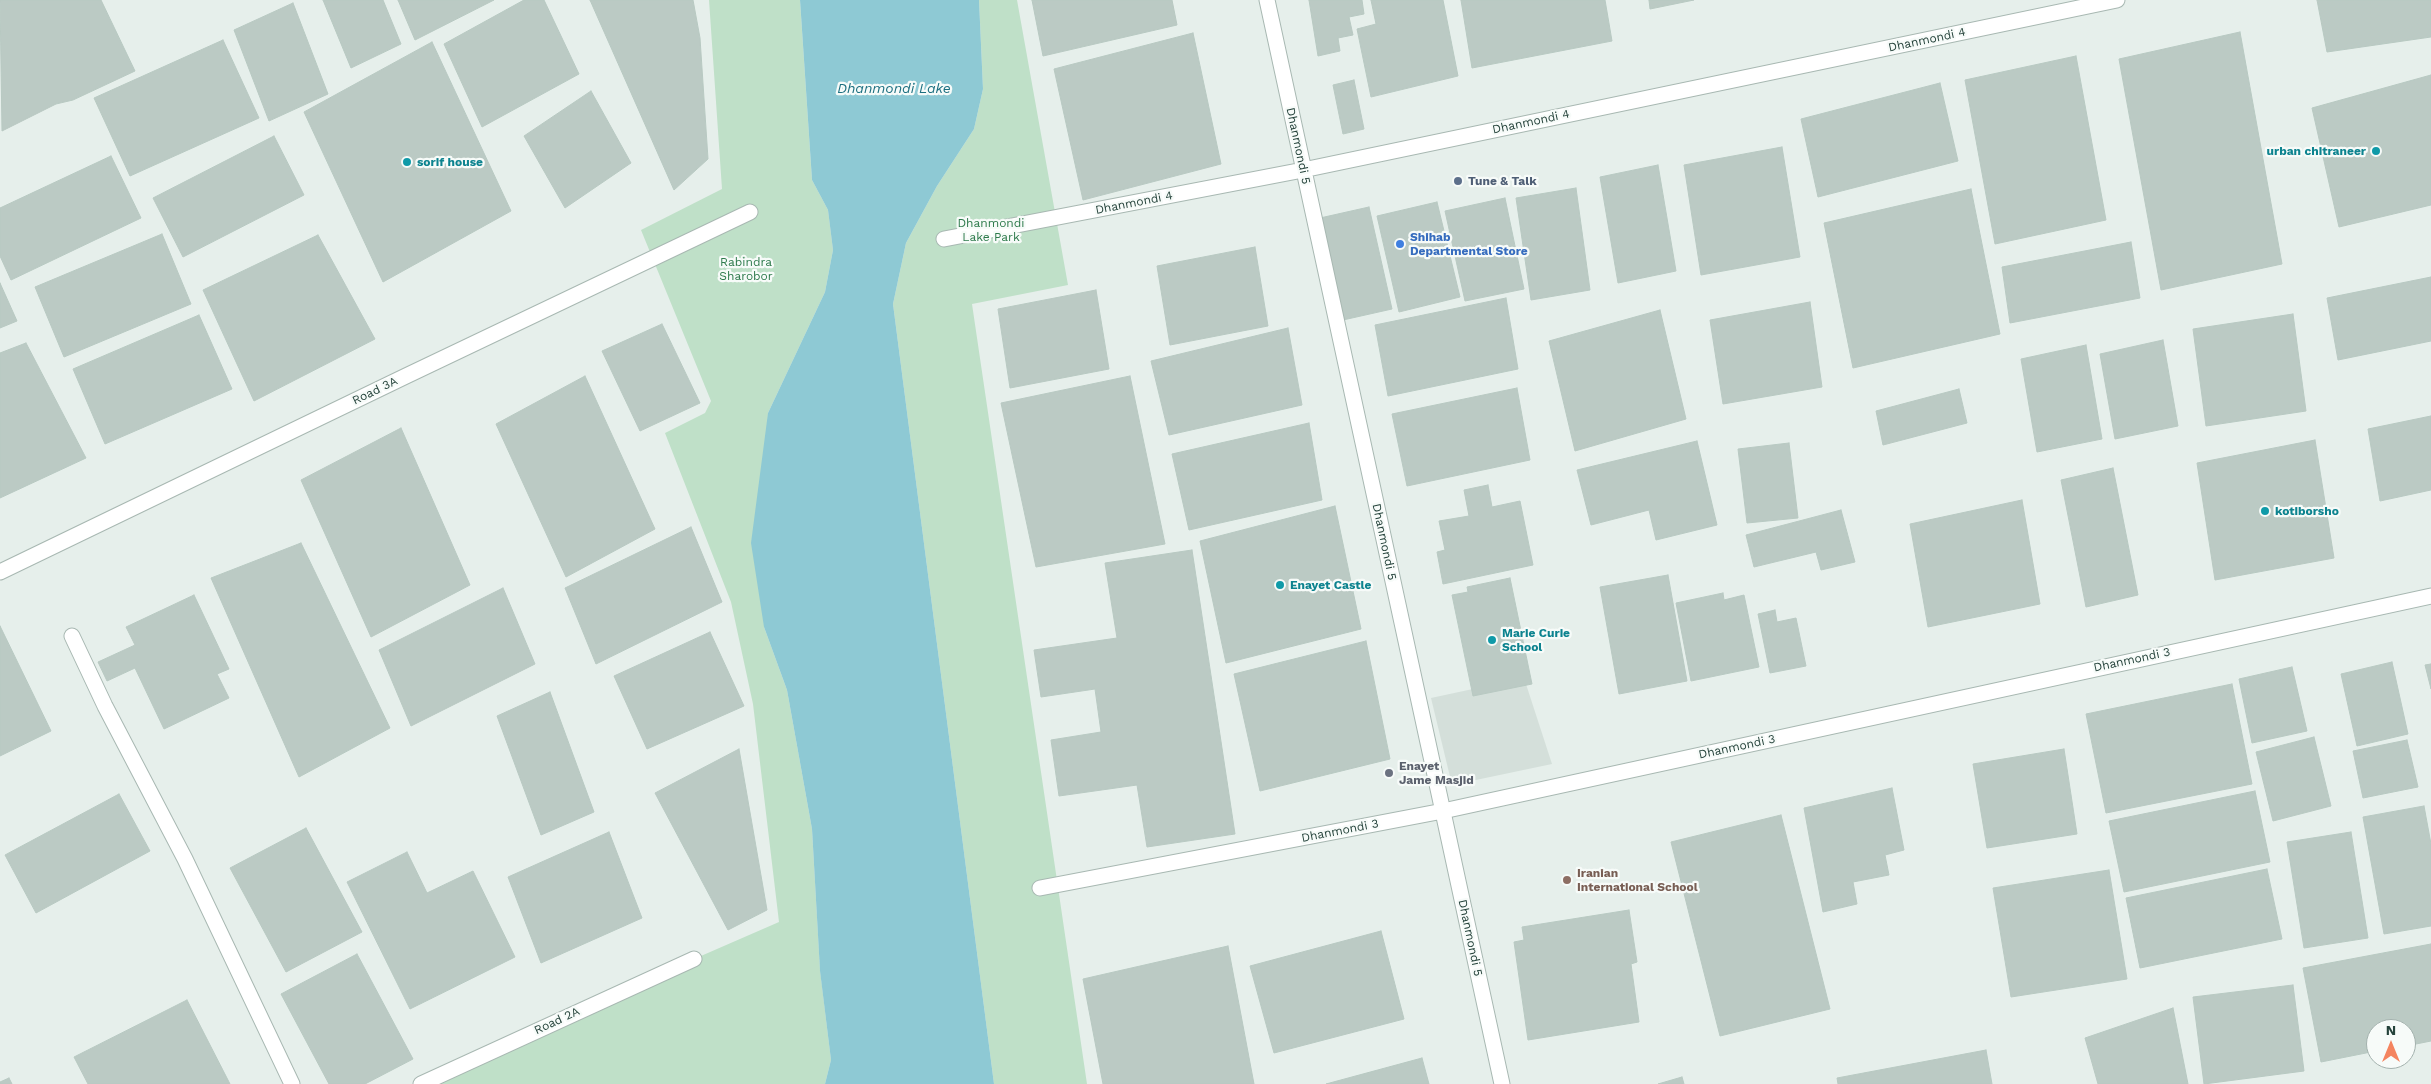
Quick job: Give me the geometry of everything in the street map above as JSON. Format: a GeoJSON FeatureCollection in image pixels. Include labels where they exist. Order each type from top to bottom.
{"type":"FeatureCollection","features":[{"type":"Feature","properties":{"kind":"street","name":"Dhanmondi 5"},"geometry":{"type":"LineString","coordinates":[[1267,0],[1502,1084]]}},
{"type":"Feature","properties":{"kind":"street","name":"Dhanmondi 4"},"geometry":{"type":"LineString","coordinates":[[944,239],[1303,170],[2117,0]]}},
{"type":"Feature","properties":{"kind":"street","name":"Road 3A"},"geometry":{"type":"LineString","coordinates":[[0,572],[750,212]]}},
{"type":"Feature","properties":{"kind":"street","name":"Dhanmondi 3"},"geometry":{"type":"LineString","coordinates":[[1040,888],[1443,812],[2431,596]]}},
{"type":"Feature","properties":{"kind":"street"},"geometry":{"type":"LineString","coordinates":[[72,636],[105,706],[185,859],[292,1084]]}},
{"type":"Feature","properties":{"kind":"street","name":"Road 2A"},"geometry":{"type":"LineString","coordinates":[[421,1084],[694,959]]}},
{"type":"Feature","properties":{"kind":"shaded area"},"geometry":{"type":"Polygon","coordinates":[[[1524,678],[1552,764],[1452,785],[1431,698],[1524,678]]]}},
{"type":"Feature","properties":{"kind":"green space","name":"Rabindra Sharobor"},"geometry":{"type":"Polygon","coordinates":[[[709,0],[800,0],[812,180],[828,210],[833,250],[825,292],[768,413],[764,627],[787,690],[812,829],[820,970],[831,1060],[825,1084],[431,1084],[694,959],[779,922],[753,704],[731,602],[665,433],[705,413],[711,401],[641,230],[722,189],[709,0]]]}},
{"type":"Feature","properties":{"kind":"green space","name":"Dhanmondi Lake Park"},"geometry":{"type":"Polygon","coordinates":[[[979,0],[1017,0],[1068,285],[972,304],[1087,1084],[994,1084],[893,304],[906,243],[937,186],[974,129],[983,89],[979,0]]]}},
{"type":"Feature","properties":{"kind":"water","name":"Dhanmondi Lake"},"geometry":{"type":"Polygon","coordinates":[[[800,0],[979,0],[983,89],[974,129],[937,186],[906,243],[893,304],[994,1084],[825,1084],[831,1060],[820,971],[812,829],[787,690],[764,627],[751,543],[768,413],[825,292],[833,250],[828,210],[812,180],[800,0]]]}},
{"type":"Feature","properties":{"kind":"building"},"geometry":{"type":"Polygon","coordinates":[[[0,0],[101,0],[135,71],[73,100],[56,104],[2,131],[0,0]]]}},
{"type":"Feature","properties":{"kind":"building"},"geometry":{"type":"Polygon","coordinates":[[[323,0],[383,0],[401,44],[351,68],[323,0]]]}},
{"type":"Feature","properties":{"kind":"building"},"geometry":{"type":"Polygon","coordinates":[[[398,0],[494,0],[415,40],[398,0]]]}},
{"type":"Feature","properties":{"kind":"building"},"geometry":{"type":"Polygon","coordinates":[[[524,0],[544,0],[579,74],[482,127],[444,44],[524,0]]]}},
{"type":"Feature","properties":{"kind":"building"},"geometry":{"type":"Polygon","coordinates":[[[590,0],[693,0],[700,38],[708,159],[674,190],[590,0]]]}},
{"type":"Feature","properties":{"kind":"building"},"geometry":{"type":"Polygon","coordinates":[[[1032,0],[1172,0],[1177,25],[1043,56],[1032,0]]]}},
{"type":"Feature","properties":{"kind":"building"},"geometry":{"type":"Polygon","coordinates":[[[1309,0],[1362,0],[1364,14],[1349,17],[1353,35],[1338,38],[1340,51],[1318,56],[1309,0]]]}},
{"type":"Feature","properties":{"kind":"building"},"geometry":{"type":"Polygon","coordinates":[[[1371,0],[1443,0],[1458,76],[1371,97],[1357,29],[1376,24],[1371,0]]]}},
{"type":"Feature","properties":{"kind":"building"},"geometry":{"type":"Polygon","coordinates":[[[1461,0],[1605,0],[1612,41],[1472,68],[1461,0]]]}},
{"type":"Feature","properties":{"kind":"building"},"geometry":{"type":"Polygon","coordinates":[[[1649,0],[1694,0],[1650,9],[1649,0]]]}},
{"type":"Feature","properties":{"kind":"building"},"geometry":{"type":"Polygon","coordinates":[[[2317,0],[2431,0],[2431,37],[2327,52],[2317,0]]]}},
{"type":"Feature","properties":{"kind":"building"},"geometry":{"type":"Polygon","coordinates":[[[293,3],[328,94],[269,121],[234,30],[293,3]]]}},
{"type":"Feature","properties":{"kind":"building"},"geometry":{"type":"Polygon","coordinates":[[[2240,32],[2282,264],[2161,290],[2119,59],[2240,32]]]}},
{"type":"Feature","properties":{"kind":"building"},"geometry":{"type":"Polygon","coordinates":[[[1193,33],[1221,164],[1083,200],[1054,69],[1193,33]]]}},
{"type":"Feature","properties":{"kind":"building"},"geometry":{"type":"Polygon","coordinates":[[[223,40],[259,118],[130,176],[94,98],[223,40]]]}},
{"type":"Feature","properties":{"kind":"building","name":"sorif house"},"geometry":{"type":"Polygon","coordinates":[[[432,42],[511,211],[383,282],[304,112],[432,42]]]}},
{"type":"Feature","properties":{"kind":"building"},"geometry":{"type":"Polygon","coordinates":[[[2076,56],[2106,220],[1995,244],[1965,80],[2076,56]]]}},
{"type":"Feature","properties":{"kind":"building","name":"urban chitraneer"},"geometry":{"type":"Polygon","coordinates":[[[2431,75],[2431,205],[2339,227],[2312,108],[2431,75]]]}},
{"type":"Feature","properties":{"kind":"building"},"geometry":{"type":"Polygon","coordinates":[[[1354,80],[1364,129],[1343,134],[1333,85],[1354,80]]]}},
{"type":"Feature","properties":{"kind":"building"},"geometry":{"type":"Polygon","coordinates":[[[1940,83],[1958,161],[1818,197],[1801,119],[1940,83]]]}},
{"type":"Feature","properties":{"kind":"building"},"geometry":{"type":"Polygon","coordinates":[[[591,91],[631,163],[565,208],[524,136],[591,91]]]}},
{"type":"Feature","properties":{"kind":"building"},"geometry":{"type":"Polygon","coordinates":[[[274,136],[304,195],[183,257],[153,198],[274,136]]]}},
{"type":"Feature","properties":{"kind":"building"},"geometry":{"type":"Polygon","coordinates":[[[1782,147],[1800,257],[1701,275],[1684,165],[1782,147]]]}},
{"type":"Feature","properties":{"kind":"building"},"geometry":{"type":"Polygon","coordinates":[[[111,156],[141,218],[11,280],[0,256],[0,208],[111,156]]]}},
{"type":"Feature","properties":{"kind":"building"},"geometry":{"type":"Polygon","coordinates":[[[1658,165],[1676,271],[1618,283],[1600,177],[1658,165]]]}},
{"type":"Feature","properties":{"kind":"building"},"geometry":{"type":"Polygon","coordinates":[[[1576,188],[1590,290],[1531,300],[1516,198],[1576,188]]]}},
{"type":"Feature","properties":{"kind":"building"},"geometry":{"type":"Polygon","coordinates":[[[1971,189],[2000,334],[1853,368],[1824,223],[1971,189]]]}},
{"type":"Feature","properties":{"kind":"building"},"geometry":{"type":"Polygon","coordinates":[[[1505,198],[1524,289],[1465,301],[1445,211],[1505,198]]]}},
{"type":"Feature","properties":{"kind":"building"},"geometry":{"type":"Polygon","coordinates":[[[1437,202],[1460,297],[1399,312],[1377,216],[1437,202]]]}},
{"type":"Feature","properties":{"kind":"building"},"geometry":{"type":"Polygon","coordinates":[[[1369,207],[1392,309],[1343,320],[1320,218],[1369,207]]]}},
{"type":"Feature","properties":{"kind":"building"},"geometry":{"type":"Polygon","coordinates":[[[162,234],[191,304],[64,357],[35,287],[162,234]]]}},
{"type":"Feature","properties":{"kind":"building"},"geometry":{"type":"Polygon","coordinates":[[[318,235],[375,339],[254,401],[203,290],[318,235]]]}},
{"type":"Feature","properties":{"kind":"building"},"geometry":{"type":"Polygon","coordinates":[[[2131,242],[2140,298],[2010,323],[2002,267],[2131,242]]]}},
{"type":"Feature","properties":{"kind":"building"},"geometry":{"type":"Polygon","coordinates":[[[1255,247],[1268,326],[1170,345],[1157,266],[1255,247]]]}},
{"type":"Feature","properties":{"kind":"building"},"geometry":{"type":"Polygon","coordinates":[[[2431,277],[2431,341],[2338,360],[2327,298],[2431,277]]]}},
{"type":"Feature","properties":{"kind":"building"},"geometry":{"type":"Polygon","coordinates":[[[0,283],[17,321],[0,328],[0,283]]]}},
{"type":"Feature","properties":{"kind":"building"},"geometry":{"type":"Polygon","coordinates":[[[1096,290],[1109,369],[1010,388],[998,309],[1096,290]]]}},
{"type":"Feature","properties":{"kind":"building"},"geometry":{"type":"Polygon","coordinates":[[[1506,298],[1518,369],[1388,396],[1375,325],[1506,298]]]}},
{"type":"Feature","properties":{"kind":"building"},"geometry":{"type":"Polygon","coordinates":[[[1810,302],[1822,387],[1723,404],[1710,320],[1810,302]]]}},
{"type":"Feature","properties":{"kind":"building"},"geometry":{"type":"Polygon","coordinates":[[[1660,310],[1686,419],[1575,451],[1549,341],[1660,310]]]}},
{"type":"Feature","properties":{"kind":"building"},"geometry":{"type":"Polygon","coordinates":[[[2293,314],[2306,411],[2206,426],[2193,329],[2293,314]]]}},
{"type":"Feature","properties":{"kind":"building"},"geometry":{"type":"Polygon","coordinates":[[[199,315],[232,389],[105,444],[73,369],[199,315]]]}},
{"type":"Feature","properties":{"kind":"building"},"geometry":{"type":"Polygon","coordinates":[[[662,324],[700,403],[640,431],[602,351],[662,324]]]}},
{"type":"Feature","properties":{"kind":"building"},"geometry":{"type":"Polygon","coordinates":[[[1288,328],[1302,405],[1169,435],[1151,361],[1288,328]]]}},
{"type":"Feature","properties":{"kind":"building"},"geometry":{"type":"Polygon","coordinates":[[[2163,340],[2178,426],[2115,439],[2100,354],[2163,340]]]}},
{"type":"Feature","properties":{"kind":"building"},"geometry":{"type":"Polygon","coordinates":[[[26,343],[86,458],[0,498],[0,353],[26,343]]]}},
{"type":"Feature","properties":{"kind":"building"},"geometry":{"type":"Polygon","coordinates":[[[2086,345],[2102,439],[2037,452],[2021,359],[2086,345]]]}},
{"type":"Feature","properties":{"kind":"building"},"geometry":{"type":"Polygon","coordinates":[[[585,376],[655,529],[566,577],[496,424],[585,376]]]}},
{"type":"Feature","properties":{"kind":"building"},"geometry":{"type":"Polygon","coordinates":[[[1130,376],[1165,544],[1036,567],[1001,403],[1130,376]]]}},
{"type":"Feature","properties":{"kind":"building"},"geometry":{"type":"Polygon","coordinates":[[[1517,388],[1530,460],[1407,486],[1392,414],[1517,388]]]}},
{"type":"Feature","properties":{"kind":"building"},"geometry":{"type":"Polygon","coordinates":[[[1959,389],[1967,423],[1883,445],[1876,411],[1959,389]]]}},
{"type":"Feature","properties":{"kind":"building"},"geometry":{"type":"Polygon","coordinates":[[[2431,416],[2431,490],[2380,501],[2368,429],[2431,416]]]}},
{"type":"Feature","properties":{"kind":"building"},"geometry":{"type":"Polygon","coordinates":[[[1309,423],[1322,500],[1189,530],[1172,454],[1309,423]]]}},
{"type":"Feature","properties":{"kind":"building"},"geometry":{"type":"Polygon","coordinates":[[[401,428],[470,585],[371,637],[301,480],[401,428]]]}},
{"type":"Feature","properties":{"kind":"building","name":"kotiborsho"},"geometry":{"type":"Polygon","coordinates":[[[2315,440],[2334,558],[2215,580],[2197,463],[2315,440]]]}},
{"type":"Feature","properties":{"kind":"building"},"geometry":{"type":"Polygon","coordinates":[[[1697,441],[1717,525],[1656,540],[1649,510],[1591,525],[1577,470],[1697,441]]]}},
{"type":"Feature","properties":{"kind":"building"},"geometry":{"type":"Polygon","coordinates":[[[1789,443],[1798,518],[1747,523],[1738,449],[1789,443]]]}},
{"type":"Feature","properties":{"kind":"building"},"geometry":{"type":"Polygon","coordinates":[[[2113,468],[2138,595],[2086,607],[2061,480],[2113,468]]]}},
{"type":"Feature","properties":{"kind":"building"},"geometry":{"type":"Polygon","coordinates":[[[1488,485],[1492,507],[1520,501],[1533,565],[1443,584],[1437,552],[1445,550],[1439,521],[1469,516],[1464,490],[1488,485]]]}},
{"type":"Feature","properties":{"kind":"building"},"geometry":{"type":"Polygon","coordinates":[[[2022,500],[2040,604],[1928,627],[1910,524],[2022,500]]]}},
{"type":"Feature","properties":{"kind":"building","name":"Enayet Castle"},"geometry":{"type":"Polygon","coordinates":[[[1335,506],[1361,629],[1226,663],[1200,541],[1335,506]]]}},
{"type":"Feature","properties":{"kind":"building"},"geometry":{"type":"Polygon","coordinates":[[[1841,510],[1855,562],[1821,570],[1816,552],[1754,567],[1746,535],[1841,510]]]}},
{"type":"Feature","properties":{"kind":"building"},"geometry":{"type":"Polygon","coordinates":[[[691,527],[722,602],[596,664],[565,588],[691,527]]]}},
{"type":"Feature","properties":{"kind":"building"},"geometry":{"type":"Polygon","coordinates":[[[301,543],[390,728],[299,777],[211,578],[301,543]]]}},
{"type":"Feature","properties":{"kind":"building"},"geometry":{"type":"Polygon","coordinates":[[[1192,550],[1235,834],[1147,847],[1137,785],[1059,796],[1051,740],[1101,732],[1095,689],[1041,697],[1034,650],[1117,638],[1105,563],[1192,550]]]}},
{"type":"Feature","properties":{"kind":"building"},"geometry":{"type":"Polygon","coordinates":[[[1668,575],[1687,681],[1619,694],[1600,587],[1668,575]]]}},
{"type":"Feature","properties":{"kind":"building","name":"Marie Curie School"},"geometry":{"type":"Polygon","coordinates":[[[1510,578],[1532,684],[1473,696],[1452,595],[1468,592],[1467,587],[1510,578]]]}},
{"type":"Feature","properties":{"kind":"building"},"geometry":{"type":"Polygon","coordinates":[[[503,588],[535,664],[411,726],[379,650],[503,588]]]}},
{"type":"Feature","properties":{"kind":"building"},"geometry":{"type":"Polygon","coordinates":[[[1723,593],[1724,600],[1744,595],[1759,667],[1691,681],[1676,603],[1723,593]]]}},
{"type":"Feature","properties":{"kind":"building"},"geometry":{"type":"Polygon","coordinates":[[[194,595],[229,669],[217,674],[229,698],[164,729],[135,668],[107,681],[98,662],[135,645],[126,627],[194,595]]]}},
{"type":"Feature","properties":{"kind":"building"},"geometry":{"type":"Polygon","coordinates":[[[1775,610],[1777,622],[1796,618],[1806,666],[1770,673],[1758,614],[1775,610]]]}},
{"type":"Feature","properties":{"kind":"building"},"geometry":{"type":"Polygon","coordinates":[[[0,626],[51,731],[0,756],[0,626]]]}},
{"type":"Feature","properties":{"kind":"building"},"geometry":{"type":"Polygon","coordinates":[[[710,632],[744,706],[647,749],[614,676],[710,632]]]}},
{"type":"Feature","properties":{"kind":"building"},"geometry":{"type":"Polygon","coordinates":[[[1366,641],[1390,759],[1260,791],[1234,674],[1366,641]]]}},
{"type":"Feature","properties":{"kind":"building"},"geometry":{"type":"Polygon","coordinates":[[[2392,662],[2408,734],[2357,746],[2341,674],[2392,662]]]}},
{"type":"Feature","properties":{"kind":"building"},"geometry":{"type":"Polygon","coordinates":[[[2431,664],[2431,689],[2425,665],[2431,664]]]}},
{"type":"Feature","properties":{"kind":"building"},"geometry":{"type":"Polygon","coordinates":[[[2292,667],[2307,731],[2252,743],[2239,679],[2292,667]]]}},
{"type":"Feature","properties":{"kind":"building"},"geometry":{"type":"Polygon","coordinates":[[[2232,684],[2252,784],[2106,813],[2086,714],[2232,684]]]}},
{"type":"Feature","properties":{"kind":"building"},"geometry":{"type":"Polygon","coordinates":[[[550,692],[594,812],[541,835],[497,716],[550,692]]]}},
{"type":"Feature","properties":{"kind":"building"},"geometry":{"type":"Polygon","coordinates":[[[2314,737],[2331,806],[2273,821],[2256,752],[2314,737]]]}},
{"type":"Feature","properties":{"kind":"building"},"geometry":{"type":"Polygon","coordinates":[[[2407,740],[2418,787],[2363,798],[2353,751],[2407,740]]]}},
{"type":"Feature","properties":{"kind":"building"},"geometry":{"type":"Polygon","coordinates":[[[739,749],[767,910],[728,930],[655,793],[739,749]]]}},
{"type":"Feature","properties":{"kind":"building"},"geometry":{"type":"Polygon","coordinates":[[[2064,749],[2077,834],[1987,848],[1973,764],[2064,749]]]}},
{"type":"Feature","properties":{"kind":"building"},"geometry":{"type":"Polygon","coordinates":[[[1892,788],[1904,850],[1885,855],[1889,875],[1853,882],[1857,904],[1823,912],[1804,808],[1892,788]]]}},
{"type":"Feature","properties":{"kind":"building"},"geometry":{"type":"Polygon","coordinates":[[[2255,791],[2270,862],[2124,892],[2109,821],[2255,791]]]}},
{"type":"Feature","properties":{"kind":"building"},"geometry":{"type":"Polygon","coordinates":[[[119,794],[150,851],[36,913],[5,855],[119,794]]]}},
{"type":"Feature","properties":{"kind":"building"},"geometry":{"type":"Polygon","coordinates":[[[2424,806],[2431,844],[2431,926],[2384,934],[2363,817],[2424,806]]]}},
{"type":"Feature","properties":{"kind":"building"},"geometry":{"type":"Polygon","coordinates":[[[1781,815],[1830,1009],[1720,1036],[1671,842],[1781,815]]]}},
{"type":"Feature","properties":{"kind":"building"},"geometry":{"type":"Polygon","coordinates":[[[306,828],[362,932],[286,972],[230,868],[306,828]]]}},
{"type":"Feature","properties":{"kind":"building"},"geometry":{"type":"Polygon","coordinates":[[[609,832],[642,918],[541,963],[508,877],[609,832]]]}},
{"type":"Feature","properties":{"kind":"building"},"geometry":{"type":"Polygon","coordinates":[[[2351,832],[2368,938],[2304,948],[2287,842],[2351,832]]]}},
{"type":"Feature","properties":{"kind":"building"},"geometry":{"type":"Polygon","coordinates":[[[407,852],[427,893],[473,871],[515,957],[410,1009],[347,882],[407,852]]]}},
{"type":"Feature","properties":{"kind":"building"},"geometry":{"type":"Polygon","coordinates":[[[2267,869],[2282,939],[2140,968],[2126,898],[2267,869]]]}},
{"type":"Feature","properties":{"kind":"building"},"geometry":{"type":"Polygon","coordinates":[[[2109,870],[2127,979],[2011,997],[1993,888],[2109,870]]]}},
{"type":"Feature","properties":{"kind":"building"},"geometry":{"type":"Polygon","coordinates":[[[1629,910],[1637,962],[1631,964],[1639,1022],[1528,1040],[1514,942],[1524,940],[1522,927],[1629,910]]]}},
{"type":"Feature","properties":{"kind":"building"},"geometry":{"type":"Polygon","coordinates":[[[1381,931],[1404,1019],[1274,1053],[1250,966],[1381,931]]]}},
{"type":"Feature","properties":{"kind":"building"},"geometry":{"type":"Polygon","coordinates":[[[2431,944],[2431,1041],[2416,1044],[2416,1019],[2366,1019],[2366,1053],[2321,1062],[2303,968],[2431,944]]]}},
{"type":"Feature","properties":{"kind":"building"},"geometry":{"type":"Polygon","coordinates":[[[1228,946],[1254,1084],[1103,1084],[1083,979],[1228,946]]]}},
{"type":"Feature","properties":{"kind":"building"},"geometry":{"type":"Polygon","coordinates":[[[357,954],[413,1059],[365,1084],[329,1084],[281,994],[357,954]]]}},
{"type":"Feature","properties":{"kind":"building"},"geometry":{"type":"Polygon","coordinates":[[[2293,985],[2304,1071],[2204,1084],[2193,997],[2293,985]]]}},
{"type":"Feature","properties":{"kind":"building"},"geometry":{"type":"Polygon","coordinates":[[[187,1000],[230,1084],[88,1084],[74,1057],[187,1000]]]}},
{"type":"Feature","properties":{"kind":"building"},"geometry":{"type":"Polygon","coordinates":[[[2173,1008],[2188,1084],[2098,1084],[2085,1038],[2173,1008]]]}},
{"type":"Feature","properties":{"kind":"building"},"geometry":{"type":"Polygon","coordinates":[[[1986,1050],[1992,1084],[1838,1084],[1837,1078],[1986,1050]]]}},
{"type":"Feature","properties":{"kind":"building"},"geometry":{"type":"Polygon","coordinates":[[[1422,1058],[1429,1084],[1326,1084],[1422,1058]]]}},
{"type":"Feature","properties":{"kind":"building"},"geometry":{"type":"Polygon","coordinates":[[[1682,1077],[1684,1084],[1658,1084],[1682,1077]]]}},
{"type":"Feature","properties":{"kind":"building"},"geometry":{"type":"Polygon","coordinates":[[[9,1078],[12,1084],[0,1084],[0,1082],[9,1078]]]}},
{"type":"Feature","properties":{"kind":"place","name":"urban chitraneer"},"geometry":{"type":"Point","coordinates":[2376,151]}},
{"type":"Feature","properties":{"kind":"place","name":"sorif house"},"geometry":{"type":"Point","coordinates":[407,162]}},
{"type":"Feature","properties":{"kind":"place","name":"Tune & Talk"},"geometry":{"type":"Point","coordinates":[1458,181]}},
{"type":"Feature","properties":{"kind":"place","name":"Shihab Departmental Store"},"geometry":{"type":"Point","coordinates":[1400,244]}},
{"type":"Feature","properties":{"kind":"place","name":"kotiborsho"},"geometry":{"type":"Point","coordinates":[2265,511]}},
{"type":"Feature","properties":{"kind":"place","name":"Enayet Castle"},"geometry":{"type":"Point","coordinates":[1280,585]}},
{"type":"Feature","properties":{"kind":"place","name":"Marie Curie School"},"geometry":{"type":"Point","coordinates":[1492,640]}},
{"type":"Feature","properties":{"kind":"place","name":"Enayet Jame Masjid"},"geometry":{"type":"Point","coordinates":[1389,773]}},
{"type":"Feature","properties":{"kind":"place","name":"Iranian International School"},"geometry":{"type":"Point","coordinates":[1567,880]}}]}
